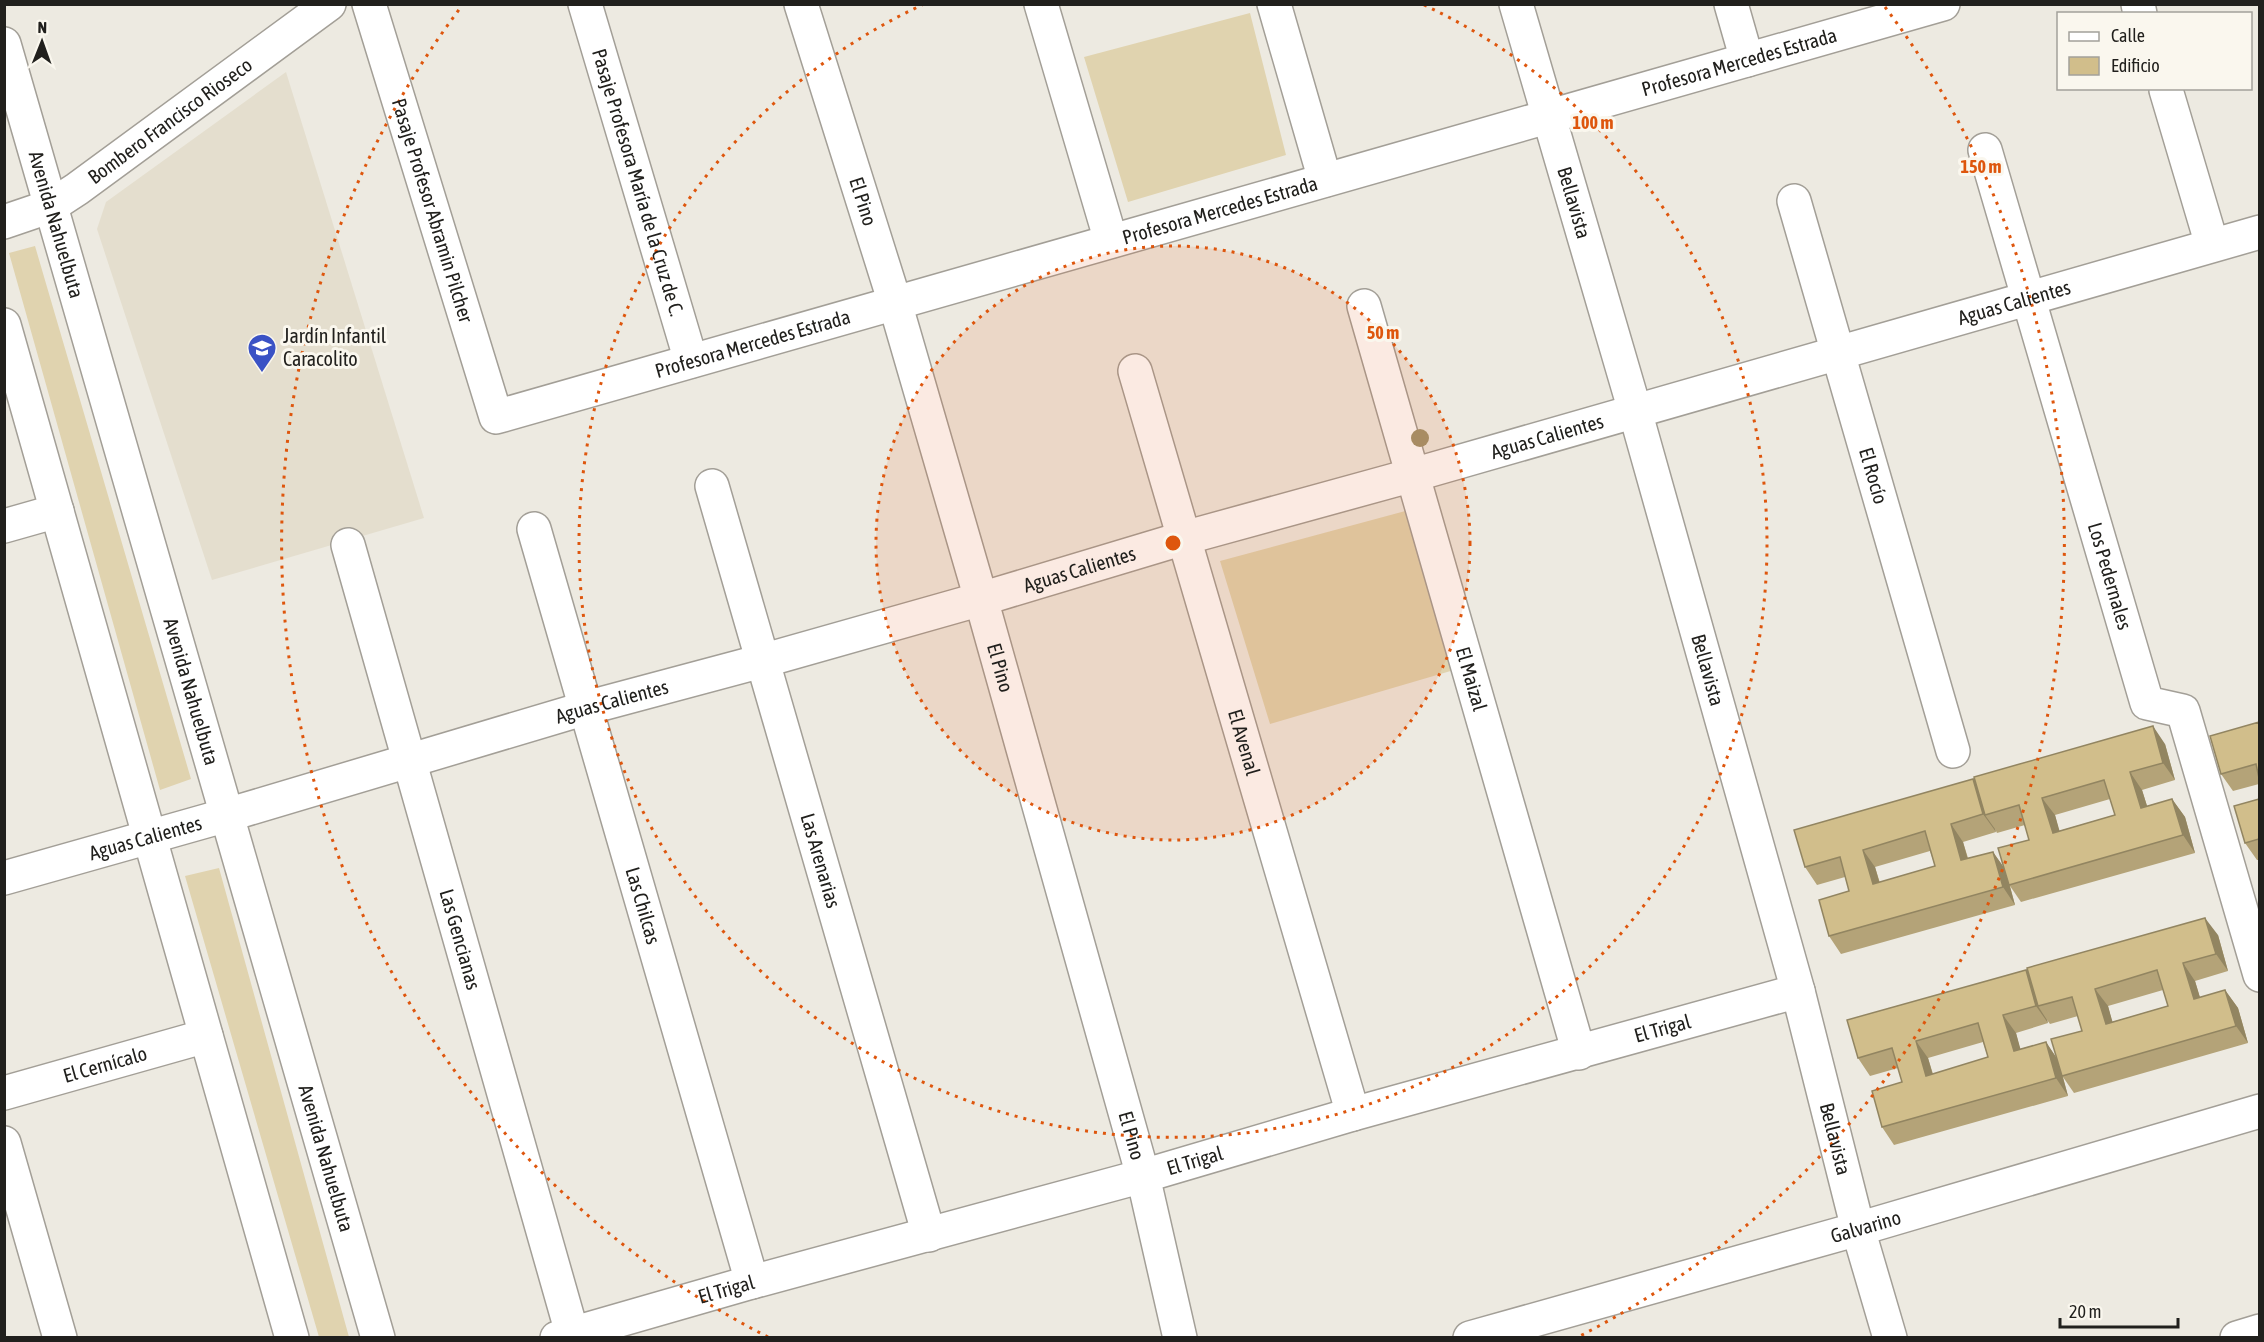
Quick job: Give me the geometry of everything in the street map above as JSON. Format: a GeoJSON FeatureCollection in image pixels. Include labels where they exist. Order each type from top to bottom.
{"type":"FeatureCollection","features":[{"type":"Feature","properties":{"kind":"street","name":"Bombero Francisco Rioseco"},"geometry":{"type":"LineString","coordinates":[[4,222],[51,206],[329,4]]}},
{"type":"Feature","properties":{"kind":"street","name":"Pasaje Profesor Abramin Pilcher"},"geometry":{"type":"LineString","coordinates":[[369,4],[496,417]]}},
{"type":"Feature","properties":{"kind":"street","name":"Pasaje Profesora María de la Cruz de C."},"geometry":{"type":"LineString","coordinates":[[585,4],[691,361]]}},
{"type":"Feature","properties":{"kind":"street","name":"El Pino"},"geometry":{"type":"LineString","coordinates":[[801,4],[895,303],[981,598],[1143,1176],[1180,1338]]}},
{"type":"Feature","properties":{"kind":"street"},"geometry":{"type":"LineString","coordinates":[[1041,4],[1111,241]]}},
{"type":"Feature","properties":{"kind":"street"},"geometry":{"type":"LineString","coordinates":[[1274,4],[1325,180]]}},
{"type":"Feature","properties":{"kind":"street","name":"Bellavista"},"geometry":{"type":"LineString","coordinates":[[1516,4],[1635,411],[1798,991],[1858,1229],[1890,1338]]}},
{"type":"Feature","properties":{"kind":"street"},"geometry":{"type":"LineString","coordinates":[[1731,4],[1747,60]]}},
{"type":"Feature","properties":{"kind":"street","name":"Profesora Mercedes Estrada"},"geometry":{"type":"LineString","coordinates":[[496,417],[1938,5]]}},
{"type":"Feature","properties":{"kind":"street","name":"Avenida Nahuelbuta"},"geometry":{"type":"LineString","coordinates":[[4,44],[378,1338]]}},
{"type":"Feature","properties":{"kind":"street"},"geometry":{"type":"LineString","coordinates":[[2166,90],[2212,245]]}},
{"type":"Feature","properties":{"kind":"street","name":"Los Pedernales"},"geometry":{"type":"LineString","coordinates":[[1985,150],[2147,703],[2183,711],[2259,975]]}},
{"type":"Feature","properties":{"kind":"street","name":"El Rocío"},"geometry":{"type":"LineString","coordinates":[[1794,201],[1953,751]]}},
{"type":"Feature","properties":{"kind":"street","name":"Aguas Calientes"},"geometry":{"type":"LineString","coordinates":[[4,878],[227,815],[586,708],[762,661],[1184,538],[1413,475],[2259,232]]}},
{"type":"Feature","properties":{"kind":"street","name":"El Maizal"},"geometry":{"type":"LineString","coordinates":[[1364,306],[1579,1053]]}},
{"type":"Feature","properties":{"kind":"street"},"geometry":{"type":"LineString","coordinates":[[4,326],[292,1338]]}},
{"type":"Feature","properties":{"kind":"street","name":"El Avenal"},"geometry":{"type":"LineString","coordinates":[[1135,371],[1353,1114]]}},
{"type":"Feature","properties":{"kind":"street","name":"Las Arenarias"},"geometry":{"type":"LineString","coordinates":[[712,486],[929,1236]]}},
{"type":"Feature","properties":{"kind":"street"},"geometry":{"type":"LineString","coordinates":[[4,526],[57,511]]}},
{"type":"Feature","properties":{"kind":"street","name":"Las Chilcas"},"geometry":{"type":"LineString","coordinates":[[534,529],[752,1282]]}},
{"type":"Feature","properties":{"kind":"street","name":"Las Gencianas"},"geometry":{"type":"LineString","coordinates":[[348,545],[409,759],[565,1335]]}},
{"type":"Feature","properties":{"kind":"street","name":"El Trigal"},"geometry":{"type":"LineString","coordinates":[[565,1335],[752,1282],[929,1236],[1353,1114],[1798,991]]}},
{"type":"Feature","properties":{"kind":"street","name":"El Cernícalo"},"geometry":{"type":"LineString","coordinates":[[4,1093],[206,1036]]}},
{"type":"Feature","properties":{"kind":"street","name":"Galvarino"},"geometry":{"type":"LineString","coordinates":[[1470,1338],[1858,1229],[2259,1111]]}},
{"type":"Feature","properties":{"kind":"street"},"geometry":{"type":"LineString","coordinates":[[4,1143],[60,1338]]}},
{"type":"Feature","properties":{"kind":"street"},"geometry":{"type":"LineString","coordinates":[[2237,1338],[2259,1332]]}},
{"type":"Feature","properties":{"kind":"shaded area"},"geometry":{"type":"Polygon","coordinates":[[[1250,13],[1286,155],[1128,202],[1084,57],[1250,13]]]}},
{"type":"Feature","properties":{"kind":"shaded area","name":"Jardín Infantil Caracolito"},"geometry":{"type":"Polygon","coordinates":[[[286,72],[424,518],[212,580],[97,229],[106,202],[286,72]]]}},
{"type":"Feature","properties":{"kind":"shaded area"},"geometry":{"type":"Polygon","coordinates":[[[35,246],[191,779],[160,790],[9,253],[35,246]]]}},
{"type":"Feature","properties":{"kind":"shaded area"},"geometry":{"type":"Polygon","coordinates":[[[1409,510],[1454,670],[1270,724],[1220,561],[1409,510]]]}},
{"type":"Feature","properties":{"kind":"shaded area"},"geometry":{"type":"Polygon","coordinates":[[[219,868],[349,1337],[319,1337],[185,876],[219,868]]]}},
{"type":"Feature","properties":{"kind":"building"},"geometry":{"type":"Polygon","coordinates":[[[2259,722],[2259,778],[2256,764],[2221,774],[2210,736],[2259,722]]]}},
{"type":"Feature","properties":{"kind":"building"},"geometry":{"type":"Polygon","coordinates":[[[2153,726],[2163,763],[2130,772],[2141,808],[2172,799],[2183,835],[2009,885],[1998,848],[2029,840],[2019,805],[1985,815],[1974,777],[2153,726]],[[2104,780],[2042,798],[2053,833],[2115,815],[2104,780]]]}},
{"type":"Feature","properties":{"kind":"building"},"geometry":{"type":"Polygon","coordinates":[[[1973,779],[1983,814],[1951,824],[1961,860],[1993,852],[2003,887],[1829,936],[1819,900],[1849,891],[1840,857],[1805,867],[1794,830],[1973,779]],[[1925,831],[1863,850],[1873,884],[1935,866],[1925,831]]]}},
{"type":"Feature","properties":{"kind":"building"},"geometry":{"type":"Polygon","coordinates":[[[2259,799],[2259,839],[2245,843],[2234,806],[2259,799]]]}},
{"type":"Feature","properties":{"kind":"building"},"geometry":{"type":"Polygon","coordinates":[[[2205,918],[2216,954],[2183,963],[2194,999],[2225,990],[2236,1026],[2062,1076],[2051,1039],[2082,1031],[2072,997],[2038,1006],[2027,968],[2205,918]],[[2157,970],[2095,989],[2106,1024],[2168,1006],[2157,970]]]}},
{"type":"Feature","properties":{"kind":"building"},"geometry":{"type":"Polygon","coordinates":[[[2026,970],[2036,1006],[2003,1015],[2014,1051],[2046,1042],[2056,1078],[1882,1127],[1872,1091],[1902,1082],[1892,1048],[1858,1058],[1847,1020],[2026,970]],[[1978,1023],[1916,1041],[1926,1076],[1988,1057],[1978,1023]]]}},
{"type":"Feature","properties":{"kind":"place","name":"Jardín Infantil Caracolito"},"geometry":{"type":"Point","coordinates":[262,374]}}]}
